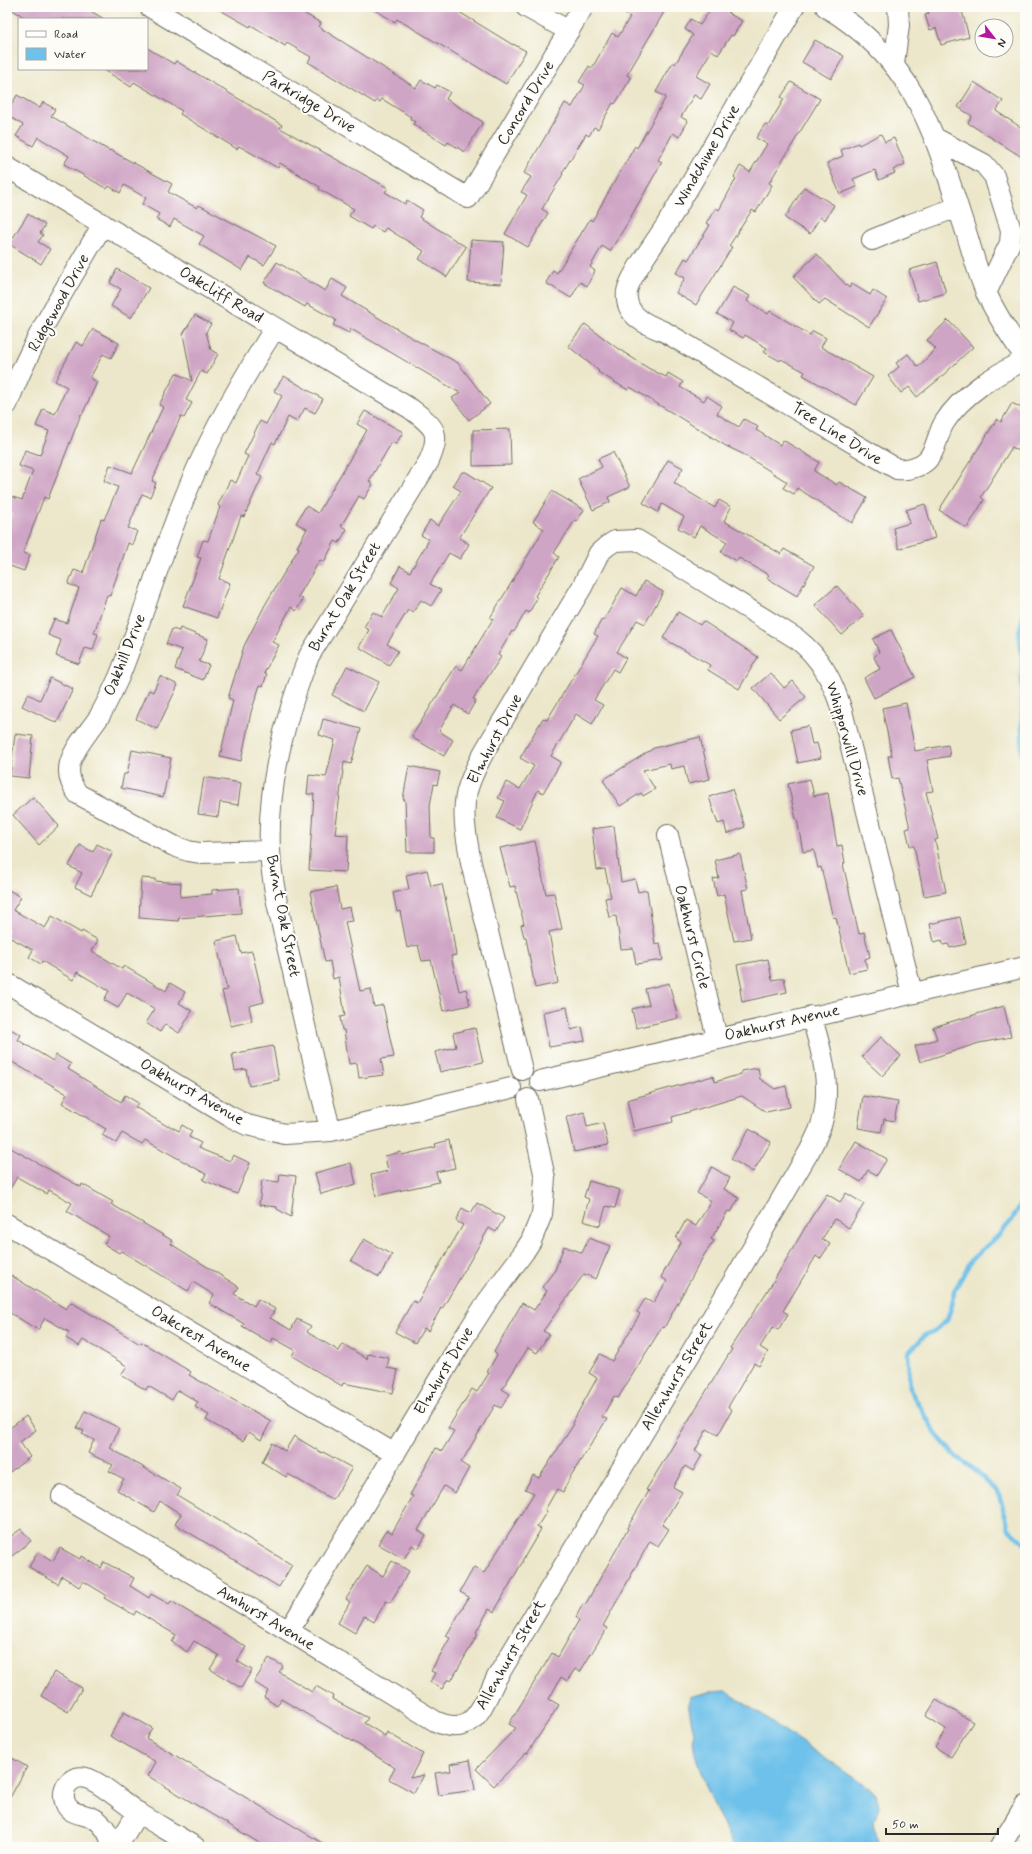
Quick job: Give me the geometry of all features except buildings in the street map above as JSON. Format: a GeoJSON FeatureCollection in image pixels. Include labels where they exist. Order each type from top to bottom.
{"type":"FeatureCollection","features":[{"type":"Feature","properties":{"kind":"street","name":"Parkridge Drive"},"geometry":{"type":"LineString","coordinates":[[150,7],[468,198]]}},
{"type":"Feature","properties":{"kind":"street"},"geometry":{"type":"LineString","coordinates":[[526,7],[569,32]]}},
{"type":"Feature","properties":{"kind":"street","name":"Concord Drive"},"geometry":{"type":"LineString","coordinates":[[468,198],[583,7]]}},
{"type":"Feature","properties":{"kind":"street","name":"Windchime Drive"},"geometry":{"type":"LineString","coordinates":[[629,305],[626,293],[632,277],[664,229],[794,7]]}},
{"type":"Feature","properties":{"kind":"street"},"geometry":{"type":"LineString","coordinates":[[826,7],[860,31],[879,47],[894,64],[914,95],[928,122],[934,138],[986,293],[1025,359]]}},
{"type":"Feature","properties":{"kind":"street"},"geometry":{"type":"LineString","coordinates":[[894,64],[899,25],[898,7]]}},
{"type":"Feature","properties":{"kind":"street"},"geometry":{"type":"LineString","coordinates":[[934,138],[984,164],[994,176],[1011,230],[1010,243],[986,293]]}},
{"type":"Feature","properties":{"kind":"street","name":"Oakcliff Road"},"geometry":{"type":"LineString","coordinates":[[7,167],[411,409],[433,427]]}},
{"type":"Feature","properties":{"kind":"street"},"geometry":{"type":"LineString","coordinates":[[872,240],[958,207]]}},
{"type":"Feature","properties":{"kind":"street","name":"Ridgewood Drive"},"geometry":{"type":"LineString","coordinates":[[7,405],[52,310],[103,224]]}},
{"type":"Feature","properties":{"kind":"street","name":"Tree Line Drive"},"geometry":{"type":"LineString","coordinates":[[629,305],[638,320],[665,332],[897,469],[913,467],[927,461],[942,428],[957,406],[970,394],[1003,371],[1025,359]]}},
{"type":"Feature","properties":{"kind":"street","name":"Oakhill Drive"},"geometry":{"type":"LineString","coordinates":[[270,850],[200,853],[174,846],[78,794],[72,786],[69,775],[70,764],[74,753],[99,717],[118,678],[182,503],[204,453],[223,414],[275,328]]}},
{"type":"Feature","properties":{"kind":"street","name":"Burnt Oak Street"},"geometry":{"type":"LineString","coordinates":[[331,1131],[276,894],[270,850],[272,796],[281,739],[298,683],[312,651],[429,461],[436,444],[436,436],[433,427]]}},
{"type":"Feature","properties":{"kind":"street","name":"Whipporwill Drive"},"geometry":{"type":"LineString","coordinates":[[607,546],[615,541],[628,539],[637,540],[648,545],[674,564],[797,638],[825,668],[832,682],[842,711],[912,993]]}},
{"type":"Feature","properties":{"kind":"street","name":"Elmhurst Drive"},"geometry":{"type":"LineString","coordinates":[[522,1070],[470,863],[465,831],[467,792],[494,735],[582,587],[595,560],[607,546]]}},
{"type":"Feature","properties":{"kind":"street","name":"Oakhurst Circle"},"geometry":{"type":"LineString","coordinates":[[668,835],[717,1038]]}},
{"type":"Feature","properties":{"kind":"street","name":"Oakhurst Avenue"},"geometry":{"type":"LineString","coordinates":[[540,1081],[717,1038],[1025,967]]}},
{"type":"Feature","properties":{"kind":"street","name":"Oakhurst Avenue"},"geometry":{"type":"LineString","coordinates":[[7,983],[229,1116],[247,1125],[285,1134],[331,1131],[511,1088]]}},
{"type":"Feature","properties":{"kind":"street","name":"Allenhurst Street"},"geometry":{"type":"LineString","coordinates":[[472,1720],[477,1714],[496,1679],[713,1316],[810,1150],[822,1122],[827,1087],[820,1042],[811,1016]]}},
{"type":"Feature","properties":{"kind":"street"},"geometry":{"type":"LineString","coordinates":[[522,1070],[533,1072],[540,1081],[538,1092],[528,1099],[517,1097],[511,1088],[513,1077],[522,1070]]}},
{"type":"Feature","properties":{"kind":"street","name":"Elmhurst Drive"},"geometry":{"type":"LineString","coordinates":[[288,1631],[460,1344],[487,1302],[524,1252],[538,1226],[542,1214],[545,1178],[528,1099]]}},
{"type":"Feature","properties":{"kind":"street","name":"Oakcrest Avenue"},"geometry":{"type":"LineString","coordinates":[[7,1224],[395,1454]]}},
{"type":"Feature","properties":{"kind":"street","name":"Amhurst Avenue"},"geometry":{"type":"LineString","coordinates":[[62,1496],[441,1724],[454,1728],[462,1726],[472,1720]]}},
{"type":"Feature","properties":{"kind":"street"},"geometry":{"type":"LineString","coordinates":[[113,1847],[110,1836],[98,1821],[92,1817],[76,1814],[69,1809],[65,1803],[64,1796],[71,1780],[76,1777],[88,1778],[138,1812],[195,1847]]}},
{"type":"Feature","properties":{"kind":"street"},"geometry":{"type":"LineString","coordinates":[[1000,1847],[1024,1809]]}},
{"type":"Feature","properties":{"kind":"street"},"geometry":{"type":"LineString","coordinates":[[117,1847],[138,1812]]}},
{"type":"Feature","properties":{"kind":"water"},"geometry":{"type":"Polygon","coordinates":[[[726,1691],[876,1793],[879,1806],[874,1822],[879,1847],[734,1847],[701,1773],[696,1757],[694,1733],[688,1704],[690,1697],[709,1692],[726,1691]]]}},
{"type":"Feature","properties":{"kind":"waterway"},"geometry":{"type":"LineString","coordinates":[[1025,609],[1019,632],[1022,653],[1022,755],[1025,804]]}},
{"type":"Feature","properties":{"kind":"waterway"},"geometry":{"type":"LineString","coordinates":[[1025,1196],[1012,1220],[998,1236],[972,1259],[954,1291],[953,1302],[947,1320],[936,1330],[925,1335],[908,1353],[910,1390],[936,1434],[955,1456],[970,1466],[998,1492],[1009,1529],[1025,1544]]}}]}
